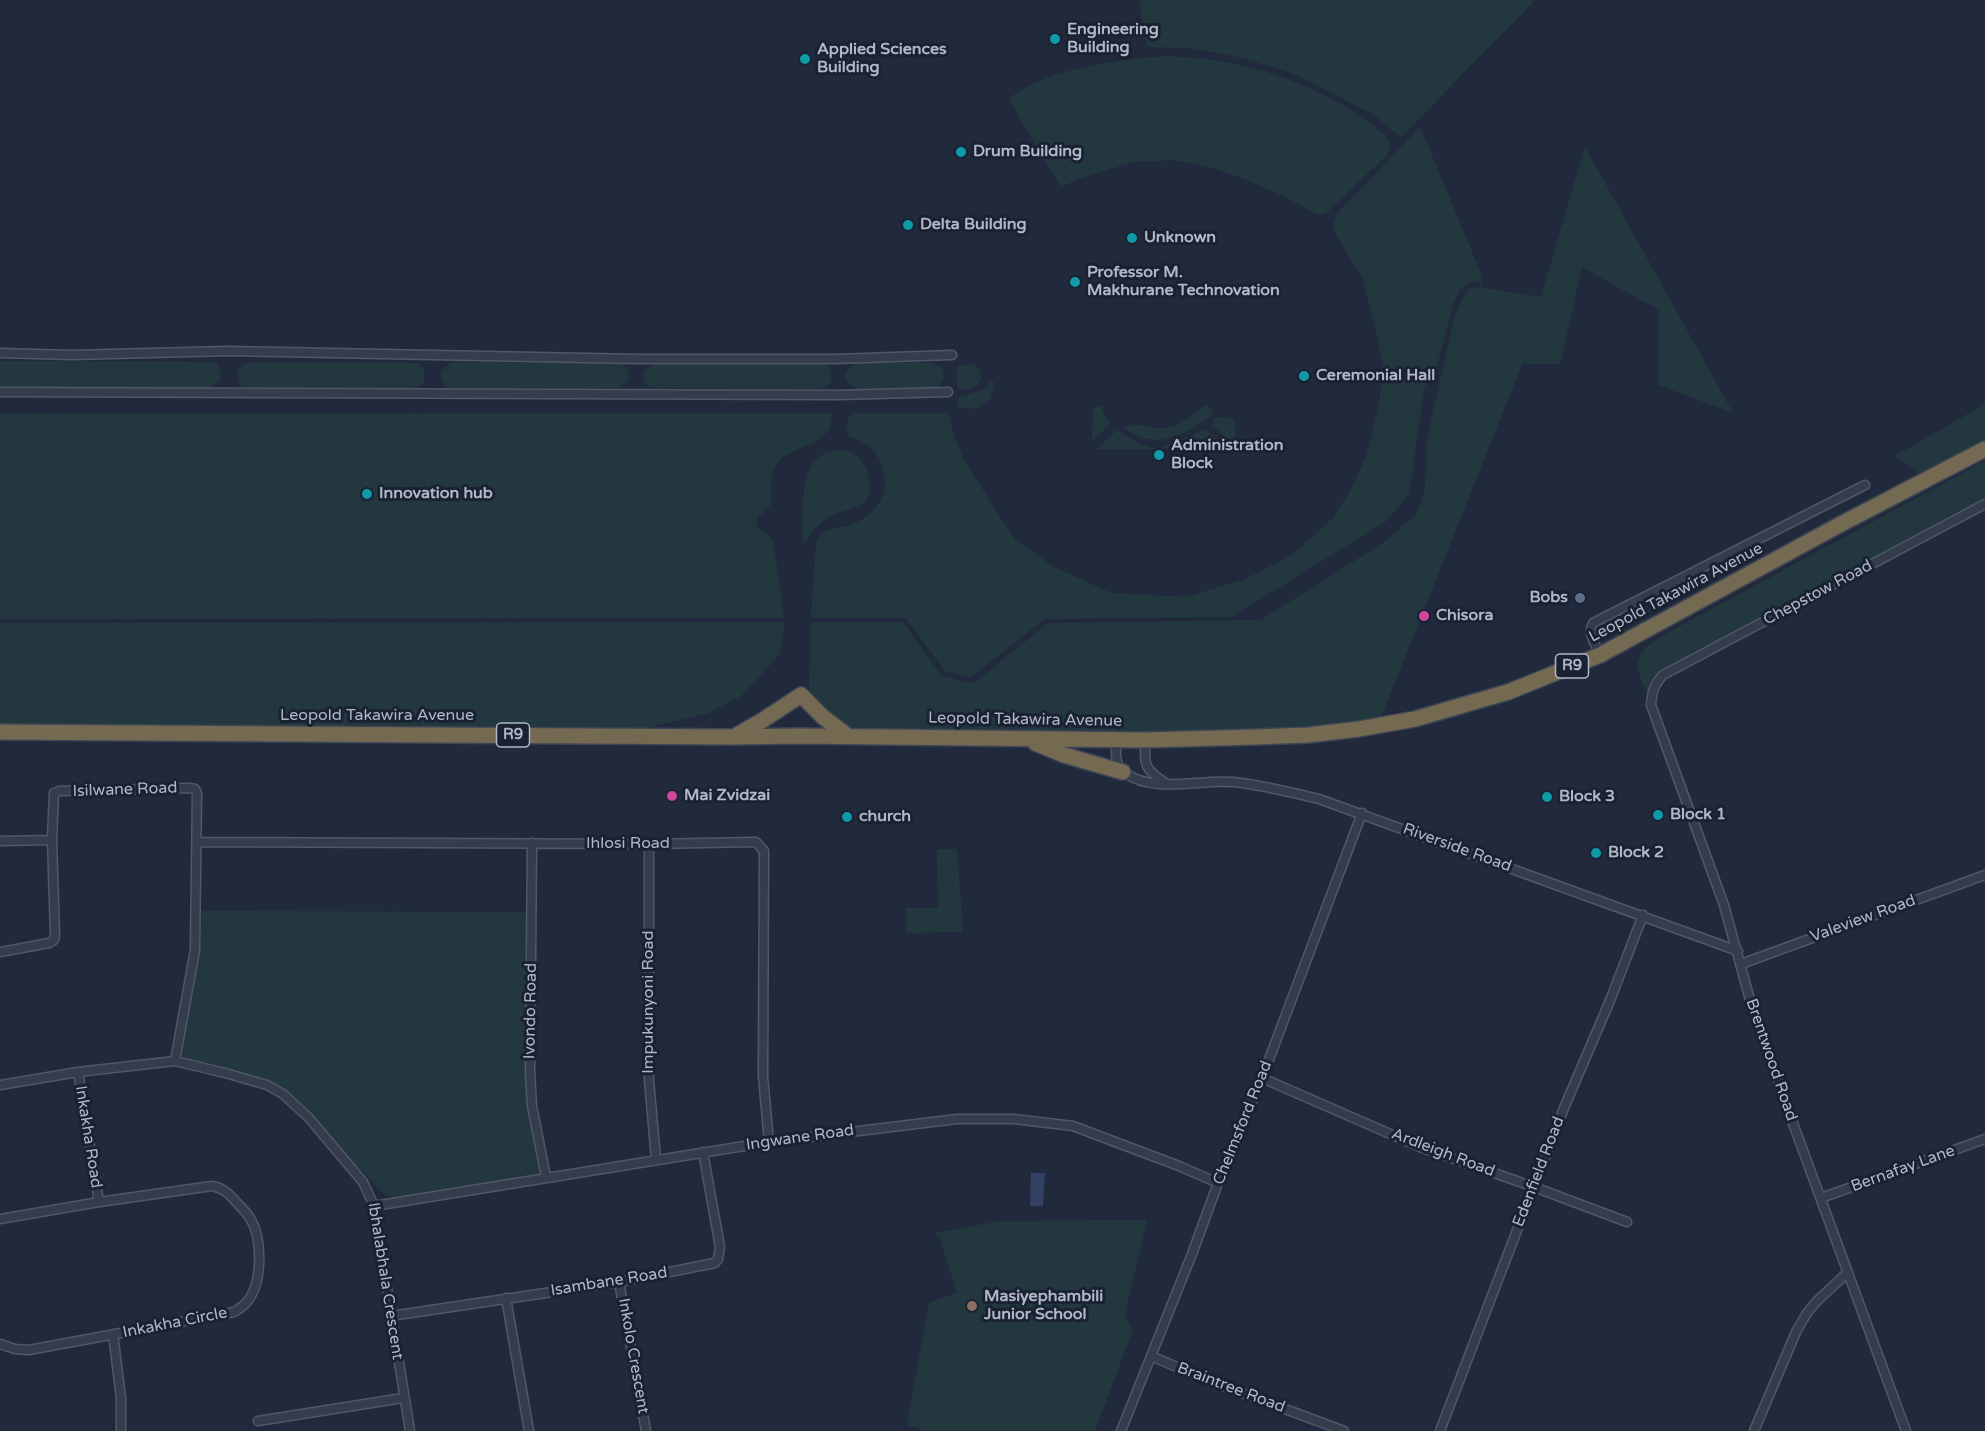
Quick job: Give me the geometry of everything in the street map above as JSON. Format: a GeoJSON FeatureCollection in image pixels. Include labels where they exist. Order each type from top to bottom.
{"type":"FeatureCollection","features":[{"type":"Feature","properties":{"kind":"highway","name":"Leopold Takawira Avenue"},"geometry":{"type":"LineString","coordinates":[[0,732],[848,736],[1146,740],[1308,735],[1359,729],[1415,719],[1508,692],[1600,654],[1985,448]]}},
{"type":"Feature","properties":{"kind":"highway"},"geometry":{"type":"LineString","coordinates":[[732,737],[801,695],[812,708],[848,736]]}},
{"type":"Feature","properties":{"kind":"highway"},"geometry":{"type":"LineString","coordinates":[[1027,740],[1064,755],[1123,772]]}},
{"type":"Feature","properties":{"kind":"street"},"geometry":{"type":"LineString","coordinates":[[0,353],[72,355],[228,351],[638,359],[836,359],[952,355]]}},
{"type":"Feature","properties":{"kind":"street"},"geometry":{"type":"LineString","coordinates":[[0,392],[838,395],[948,392]]}},
{"type":"Feature","properties":{"kind":"street"},"geometry":{"type":"LineString","coordinates":[[1600,654],[1591,634],[1590,629],[1593,623],[1865,485]]}},
{"type":"Feature","properties":{"kind":"street","name":"Chepstow Road"},"geometry":{"type":"LineString","coordinates":[[1654,685],[1663,675],[1985,504]]}},
{"type":"Feature","properties":{"kind":"street","name":"Brentwood Road"},"geometry":{"type":"LineString","coordinates":[[1654,685],[1652,705],[1724,905],[1750,1000],[1786,1107],[1906,1431]]}},
{"type":"Feature","properties":{"kind":"street"},"geometry":{"type":"LineString","coordinates":[[1116,740],[1116,757],[1118,766],[1123,772]]}},
{"type":"Feature","properties":{"kind":"street"},"geometry":{"type":"LineString","coordinates":[[1146,740],[1144,755],[1146,766],[1150,773],[1167,784]]}},
{"type":"Feature","properties":{"kind":"street","name":"Riverside Road"},"geometry":{"type":"LineString","coordinates":[[1123,772],[1144,781],[1167,784],[1199,781],[1251,784],[1311,797],[1362,813],[1738,951]]}},
{"type":"Feature","properties":{"kind":"street","name":"Isilwane Road"},"geometry":{"type":"LineString","coordinates":[[0,952],[49,943],[54,940],[52,840],[53,799],[56,792],[195,789],[198,842],[195,950],[175,1062]]}},
{"type":"Feature","properties":{"kind":"street","name":"Chelmsford Road"},"geometry":{"type":"LineString","coordinates":[[1121,1431],[1218,1183],[1262,1078],[1362,813]]}},
{"type":"Feature","properties":{"kind":"street"},"geometry":{"type":"LineString","coordinates":[[0,841],[52,840]]}},
{"type":"Feature","properties":{"kind":"street","name":"Ihlosi Road"},"geometry":{"type":"LineString","coordinates":[[198,842],[756,843],[764,851],[764,1076],[769,1142]]}},
{"type":"Feature","properties":{"kind":"street","name":"Ivondo Road"},"geometry":{"type":"LineString","coordinates":[[532,843],[531,1084],[532,1106],[546,1177]]}},
{"type":"Feature","properties":{"kind":"street","name":"Impukunyoni Road"},"geometry":{"type":"LineString","coordinates":[[649,844],[649,1080],[656,1159]]}},
{"type":"Feature","properties":{"kind":"street","name":"Valeview Road"},"geometry":{"type":"LineString","coordinates":[[1741,964],[1985,875]]}},
{"type":"Feature","properties":{"kind":"street","name":"Edenfield Road"},"geometry":{"type":"LineString","coordinates":[[1440,1431],[1564,1108],[1609,1003],[1643,915]]}},
{"type":"Feature","properties":{"kind":"street","name":"Ibhalabhala Crescent"},"geometry":{"type":"LineString","coordinates":[[0,1085],[78,1072],[175,1062],[267,1085],[283,1094],[309,1118],[363,1182],[374,1206],[410,1431]]}},
{"type":"Feature","properties":{"kind":"street","name":"Inkakha Road"},"geometry":{"type":"LineString","coordinates":[[78,1072],[99,1202]]}},
{"type":"Feature","properties":{"kind":"street","name":"Ardleigh Road"},"geometry":{"type":"LineString","coordinates":[[1262,1078],[1420,1147],[1627,1222]]}},
{"type":"Feature","properties":{"kind":"street","name":"Ingwane Road"},"geometry":{"type":"LineString","coordinates":[[374,1206],[769,1142],[957,1119],[1014,1119],[1055,1123],[1087,1131],[1218,1183]]}},
{"type":"Feature","properties":{"kind":"street","name":"Bernafay Lane"},"geometry":{"type":"LineString","coordinates":[[1821,1198],[1985,1140]]}},
{"type":"Feature","properties":{"kind":"street","name":"Isambane Road"},"geometry":{"type":"LineString","coordinates":[[391,1316],[620,1282],[709,1266],[718,1259],[720,1247],[703,1152]]}},
{"type":"Feature","properties":{"kind":"street","name":"Inkakha Circle"},"geometry":{"type":"LineString","coordinates":[[0,1219],[212,1186],[221,1188],[250,1216],[256,1239],[258,1263],[257,1282],[245,1304],[234,1312],[29,1350],[15,1349],[0,1344]]}},
{"type":"Feature","properties":{"kind":"street"},"geometry":{"type":"LineString","coordinates":[[1754,1431],[1796,1332],[1807,1313],[1848,1272]]}},
{"type":"Feature","properties":{"kind":"street","name":"Inkolo Crescent"},"geometry":{"type":"LineString","coordinates":[[620,1282],[646,1431]]}},
{"type":"Feature","properties":{"kind":"street"},"geometry":{"type":"LineString","coordinates":[[506,1298],[529,1431]]}},
{"type":"Feature","properties":{"kind":"street"},"geometry":{"type":"LineString","coordinates":[[113,1334],[121,1398],[121,1431]]}},
{"type":"Feature","properties":{"kind":"street","name":"Braintree Road"},"geometry":{"type":"LineString","coordinates":[[1151,1356],[1210,1381],[1344,1431]]}},
{"type":"Feature","properties":{"kind":"street"},"geometry":{"type":"LineString","coordinates":[[258,1421],[404,1398]]}},
{"type":"Feature","properties":{"kind":"green space"},"geometry":{"type":"Polygon","coordinates":[[[1139,0],[1535,0],[1401,137],[1371,113],[1292,73],[1243,58],[1191,48],[1147,47],[1139,0]]]}},
{"type":"Feature","properties":{"kind":"green space"},"geometry":{"type":"Polygon","coordinates":[[[1167,56],[1240,65],[1276,75],[1311,89],[1345,107],[1385,135],[1389,142],[1388,154],[1327,212],[1318,215],[1284,196],[1240,177],[1213,168],[1173,160],[1133,162],[1063,186],[1059,184],[1009,99],[1042,80],[1084,67],[1167,56]]]}},
{"type":"Feature","properties":{"kind":"green space"},"geometry":{"type":"Polygon","coordinates":[[[1420,127],[1482,276],[1482,283],[1475,281],[1466,284],[1460,289],[1452,307],[1436,370],[1424,388],[1409,495],[1385,522],[1231,617],[1045,619],[971,677],[945,671],[906,618],[811,618],[816,542],[827,530],[848,526],[865,518],[878,505],[882,497],[885,479],[878,456],[871,447],[848,436],[846,431],[848,418],[857,413],[949,413],[954,436],[964,460],[1015,539],[1052,566],[1111,593],[1186,597],[1246,579],[1292,555],[1333,518],[1352,488],[1367,454],[1379,406],[1383,367],[1376,330],[1362,277],[1334,231],[1333,225],[1336,215],[1420,127]]]}},
{"type":"Feature","properties":{"kind":"green space"},"geometry":{"type":"Polygon","coordinates":[[[1585,147],[1733,413],[1659,385],[1659,310],[1582,267],[1560,364],[1522,364],[1381,717],[1315,727],[1216,732],[858,730],[841,727],[811,701],[809,688],[811,622],[903,622],[941,675],[973,684],[1048,623],[1261,620],[1386,541],[1415,515],[1421,504],[1425,490],[1427,439],[1455,316],[1463,297],[1469,289],[1478,287],[1541,297],[1585,147]]]}},
{"type":"Feature","properties":{"kind":"green space"},"geometry":{"type":"Polygon","coordinates":[[[0,361],[214,362],[220,368],[221,375],[220,380],[211,387],[0,387],[0,361]]]}},
{"type":"Feature","properties":{"kind":"green space"},"geometry":{"type":"Polygon","coordinates":[[[248,362],[418,363],[424,369],[425,376],[424,382],[415,388],[245,388],[240,385],[237,371],[248,362]]]}},
{"type":"Feature","properties":{"kind":"green space"},"geometry":{"type":"Polygon","coordinates":[[[452,362],[622,363],[627,369],[629,378],[619,388],[449,388],[442,381],[441,371],[452,362]]]}},
{"type":"Feature","properties":{"kind":"green space"},"geometry":{"type":"Polygon","coordinates":[[[654,363],[824,363],[831,371],[831,382],[821,389],[651,388],[644,381],[644,371],[654,363]]]}},
{"type":"Feature","properties":{"kind":"green space"},"geometry":{"type":"Polygon","coordinates":[[[857,363],[932,363],[942,367],[944,379],[938,387],[932,390],[856,389],[846,380],[846,374],[848,369],[857,363]]]}},
{"type":"Feature","properties":{"kind":"green space"},"geometry":{"type":"Polygon","coordinates":[[[973,364],[980,369],[981,378],[978,385],[968,389],[959,389],[957,366],[973,364]]]}},
{"type":"Feature","properties":{"kind":"green space"},"geometry":{"type":"Polygon","coordinates":[[[991,381],[994,382],[991,399],[977,409],[957,407],[959,397],[983,390],[991,381]]]}},
{"type":"Feature","properties":{"kind":"green space"},"geometry":{"type":"Polygon","coordinates":[[[1985,404],[1985,440],[1922,475],[1895,456],[1985,404]]]}},
{"type":"Feature","properties":{"kind":"green space"},"geometry":{"type":"Polygon","coordinates":[[[1207,405],[1212,415],[1180,435],[1169,438],[1146,439],[1134,435],[1123,427],[1133,425],[1156,428],[1175,426],[1207,405]]]}},
{"type":"Feature","properties":{"kind":"green space"},"geometry":{"type":"Polygon","coordinates":[[[1101,406],[1105,417],[1111,423],[1092,441],[1093,408],[1101,406]]]}},
{"type":"Feature","properties":{"kind":"green space"},"geometry":{"type":"Polygon","coordinates":[[[831,413],[831,424],[820,439],[781,459],[775,467],[771,480],[771,504],[761,515],[758,515],[756,528],[773,539],[784,618],[0,619],[0,414],[831,413]]]}},
{"type":"Feature","properties":{"kind":"green space"},"geometry":{"type":"Polygon","coordinates":[[[1231,418],[1235,422],[1235,446],[1231,447],[1212,426],[1214,419],[1231,418]]]}},
{"type":"Feature","properties":{"kind":"green space"},"geometry":{"type":"Polygon","coordinates":[[[1117,430],[1138,443],[1155,449],[1097,449],[1117,430]]]}},
{"type":"Feature","properties":{"kind":"green space"},"geometry":{"type":"Polygon","coordinates":[[[1205,430],[1218,440],[1222,448],[1161,448],[1205,430]]]}},
{"type":"Feature","properties":{"kind":"green space"},"geometry":{"type":"Polygon","coordinates":[[[840,450],[856,456],[866,468],[869,483],[867,500],[826,519],[803,544],[805,484],[809,472],[814,462],[822,455],[840,450]]]}},
{"type":"Feature","properties":{"kind":"green space"},"geometry":{"type":"Polygon","coordinates":[[[1985,461],[1985,501],[1660,674],[1647,692],[1638,668],[1638,661],[1644,650],[1660,637],[1985,461]]]}},
{"type":"Feature","properties":{"kind":"green space"},"geometry":{"type":"Polygon","coordinates":[[[785,622],[779,655],[741,696],[708,713],[651,727],[574,731],[0,727],[0,623],[785,622]]]}},
{"type":"Feature","properties":{"kind":"green space"},"geometry":{"type":"Polygon","coordinates":[[[937,849],[957,849],[963,932],[906,933],[906,908],[938,908],[937,849]]]}},
{"type":"Feature","properties":{"kind":"green space"},"geometry":{"type":"Polygon","coordinates":[[[202,911],[528,912],[528,1072],[542,1165],[537,1174],[400,1199],[392,1198],[385,1195],[284,1092],[188,1062],[182,1057],[181,1052],[200,948],[202,911]]]}},
{"type":"Feature","properties":{"kind":"green space"},"geometry":{"type":"Polygon","coordinates":[[[1147,1220],[1124,1318],[1133,1329],[1095,1431],[926,1431],[907,1425],[929,1303],[957,1293],[940,1239],[934,1233],[1001,1221],[1147,1220]]]}},
{"type":"Feature","properties":{"kind":"water"},"geometry":{"type":"Polygon","coordinates":[[[1031,1173],[1045,1173],[1043,1206],[1030,1206],[1031,1173]]]}},
{"type":"Feature","properties":{"kind":"place","name":"Engineering Building"},"geometry":{"type":"Point","coordinates":[1055,39]}},
{"type":"Feature","properties":{"kind":"place","name":"Applied Sciences Building"},"geometry":{"type":"Point","coordinates":[805,59]}},
{"type":"Feature","properties":{"kind":"place","name":"Drum Building"},"geometry":{"type":"Point","coordinates":[961,152]}},
{"type":"Feature","properties":{"kind":"place","name":"Delta Building"},"geometry":{"type":"Point","coordinates":[908,225]}},
{"type":"Feature","properties":{"kind":"place","name":"Unknown"},"geometry":{"type":"Point","coordinates":[1132,238]}},
{"type":"Feature","properties":{"kind":"place","name":"Professor M. Makhurane Technovation"},"geometry":{"type":"Point","coordinates":[1075,282]}},
{"type":"Feature","properties":{"kind":"place","name":"Ceremonial Hall"},"geometry":{"type":"Point","coordinates":[1304,376]}},
{"type":"Feature","properties":{"kind":"place","name":"Administration Block"},"geometry":{"type":"Point","coordinates":[1159,455]}},
{"type":"Feature","properties":{"kind":"place","name":"Innovation hub"},"geometry":{"type":"Point","coordinates":[367,494]}},
{"type":"Feature","properties":{"kind":"place","name":"Bobs"},"geometry":{"type":"Point","coordinates":[1580,598]}},
{"type":"Feature","properties":{"kind":"place","name":"Chisora"},"geometry":{"type":"Point","coordinates":[1424,616]}},
{"type":"Feature","properties":{"kind":"place","name":"Mai Zvidzai"},"geometry":{"type":"Point","coordinates":[672,796]}},
{"type":"Feature","properties":{"kind":"place","name":"Block 3"},"geometry":{"type":"Point","coordinates":[1547,797]}},
{"type":"Feature","properties":{"kind":"place","name":"Block 1"},"geometry":{"type":"Point","coordinates":[1658,815]}},
{"type":"Feature","properties":{"kind":"place","name":"church"},"geometry":{"type":"Point","coordinates":[847,817]}},
{"type":"Feature","properties":{"kind":"place","name":"Block 2"},"geometry":{"type":"Point","coordinates":[1596,853]}},
{"type":"Feature","properties":{"kind":"place","name":"Masiyephambili Junior School"},"geometry":{"type":"Point","coordinates":[972,1306]}}]}
